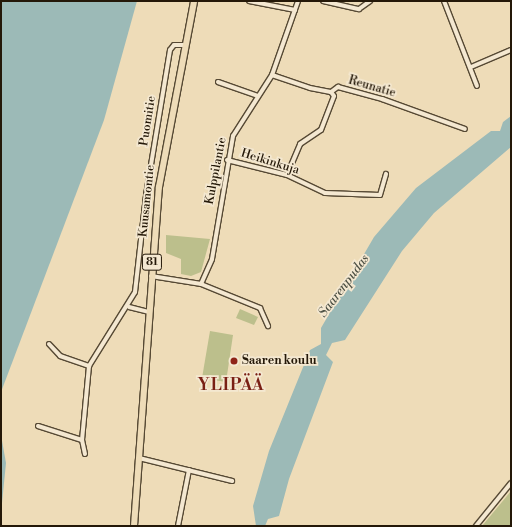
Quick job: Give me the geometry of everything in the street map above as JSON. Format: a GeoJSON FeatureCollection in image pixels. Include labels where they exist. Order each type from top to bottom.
{"type":"FeatureCollection","features":[{"type":"Feature","properties":{"kind":"main road","name":"Kuusamontie"},"geometry":{"type":"LineString","coordinates":[[134,526],[151,276],[163,159],[194,1]]}},
{"type":"Feature","properties":{"kind":"street"},"geometry":{"type":"LineString","coordinates":[[249,1],[295,10]]}},
{"type":"Feature","properties":{"kind":"street","name":"Kulppilantie"},"geometry":{"type":"LineString","coordinates":[[201,284],[212,259],[227,160],[233,136],[272,74],[298,1]]}},
{"type":"Feature","properties":{"kind":"street"},"geometry":{"type":"LineString","coordinates":[[323,1],[359,10],[370,1]]}},
{"type":"Feature","properties":{"kind":"street"},"geometry":{"type":"LineString","coordinates":[[444,1],[478,86]]}},
{"type":"Feature","properties":{"kind":"street","name":"Puomitie"},"geometry":{"type":"LineString","coordinates":[[88,366],[129,307],[137,283],[146,195],[170,50],[174,45],[185,45]]}},
{"type":"Feature","properties":{"kind":"street"},"geometry":{"type":"LineString","coordinates":[[471,67],[511,50]]}},
{"type":"Feature","properties":{"kind":"street","name":"Reunatie"},"geometry":{"type":"LineString","coordinates":[[272,74],[331,92],[338,87],[382,99],[465,129]]}},
{"type":"Feature","properties":{"kind":"street"},"geometry":{"type":"LineString","coordinates":[[218,82],[258,96]]}},
{"type":"Feature","properties":{"kind":"street"},"geometry":{"type":"LineString","coordinates":[[287,175],[300,144],[321,130],[334,96],[331,92]]}},
{"type":"Feature","properties":{"kind":"street","name":"Heikinkuja"},"geometry":{"type":"LineString","coordinates":[[227,160],[287,175],[325,193],[380,195],[386,174]]}},
{"type":"Feature","properties":{"kind":"street"},"geometry":{"type":"LineString","coordinates":[[151,276],[201,284],[260,308],[268,326]]}},
{"type":"Feature","properties":{"kind":"street"},"geometry":{"type":"LineString","coordinates":[[129,307],[149,312]]}},
{"type":"Feature","properties":{"kind":"street"},"geometry":{"type":"LineString","coordinates":[[49,344],[60,356],[88,366],[82,440],[85,454]]}},
{"type":"Feature","properties":{"kind":"street"},"geometry":{"type":"LineString","coordinates":[[38,426],[82,440]]}},
{"type":"Feature","properties":{"kind":"street"},"geometry":{"type":"LineString","coordinates":[[139,458],[232,481]]}},
{"type":"Feature","properties":{"kind":"street"},"geometry":{"type":"LineString","coordinates":[[178,526],[189,470]]}},
{"type":"Feature","properties":{"kind":"street"},"geometry":{"type":"LineString","coordinates":[[476,526],[511,483]]}},
{"type":"Feature","properties":{"kind":"green space"},"geometry":{"type":"Polygon","coordinates":[[[166,235],[210,239],[201,272],[191,276],[181,274],[181,259],[166,253],[166,235]]]}},
{"type":"Feature","properties":{"kind":"green space"},"geometry":{"type":"Polygon","coordinates":[[[240,309],[258,317],[254,325],[236,318],[240,309]]]}},
{"type":"Feature","properties":{"kind":"green space"},"geometry":{"type":"Polygon","coordinates":[[[210,331],[233,335],[226,382],[202,378],[210,331]]]}},
{"type":"Feature","properties":{"kind":"green space"},"geometry":{"type":"Polygon","coordinates":[[[511,491],[511,526],[482,526],[511,491]]]}},
{"type":"Feature","properties":{"kind":"water"},"geometry":{"type":"Polygon","coordinates":[[[1,1],[137,1],[104,120],[1,392],[1,1]]]}},
{"type":"Feature","properties":{"kind":"water"},"geometry":{"type":"Polygon","coordinates":[[[511,116],[511,147],[434,213],[402,251],[345,340],[332,343],[326,355],[333,362],[289,479],[279,516],[268,519],[265,526],[256,526],[253,506],[269,451],[310,350],[321,344],[321,328],[374,237],[416,188],[491,131],[500,131],[503,122],[511,116]]]}},
{"type":"Feature","properties":{"kind":"water"},"geometry":{"type":"Polygon","coordinates":[[[1,435],[6,463],[1,513],[1,435]]]}},
{"type":"Feature","properties":{"kind":"place","name":"Saaren koulu"},"geometry":{"type":"Point","coordinates":[234,361]}},
{"type":"Feature","properties":{"kind":"district","name":"YLIPÄÄ"},"geometry":{"type":"Point","coordinates":[231,385]}},
{"type":"Feature","properties":{"kind":"water label","name":"Saarenpudas"},"geometry":{"type":"Point","coordinates":[344,286]}}]}
